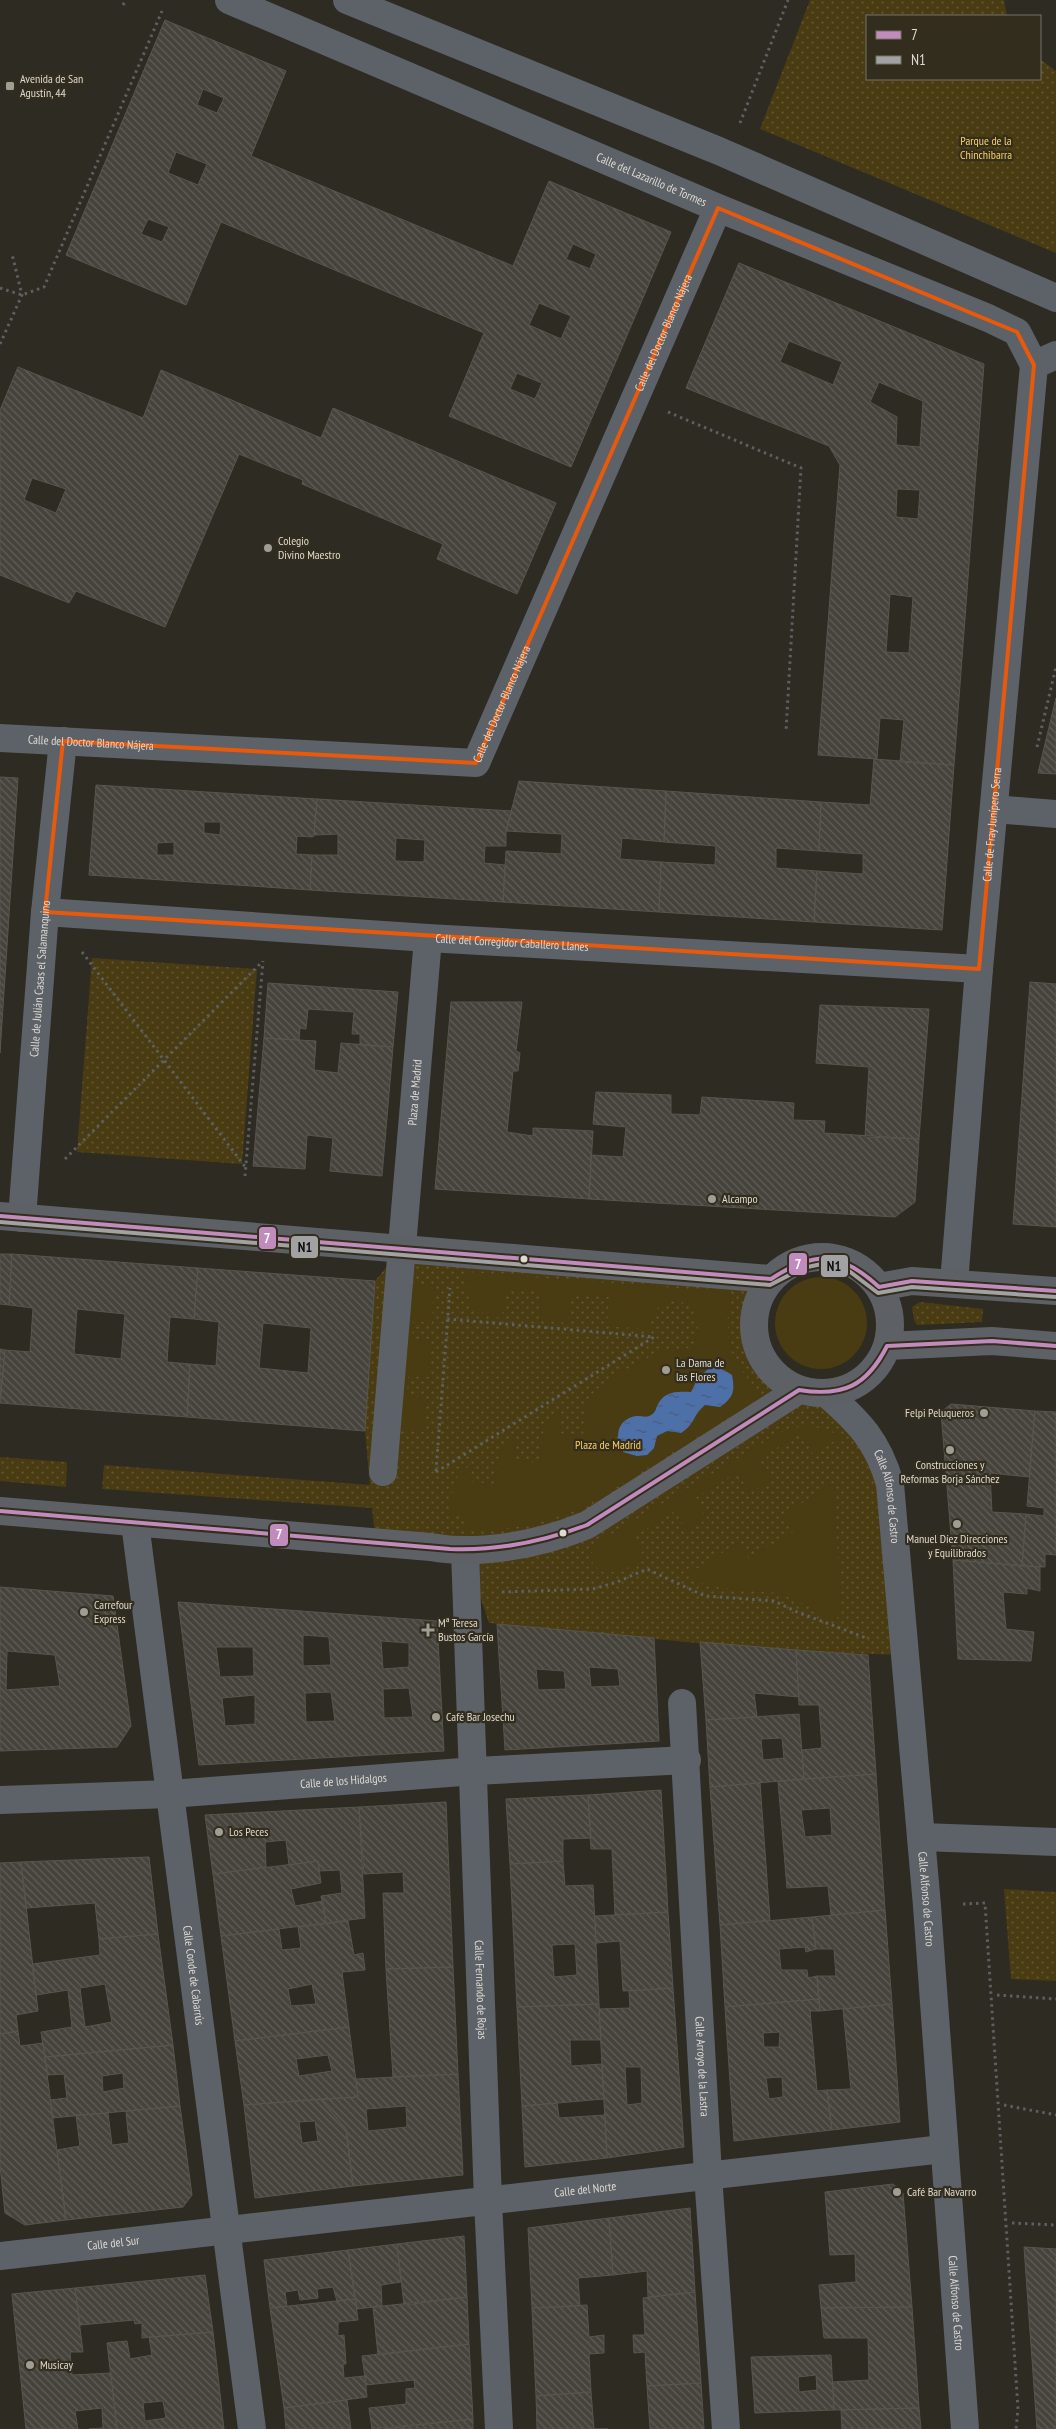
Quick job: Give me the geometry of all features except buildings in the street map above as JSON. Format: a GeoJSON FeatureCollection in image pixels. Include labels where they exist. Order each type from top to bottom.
{"type":"FeatureCollection","features":[{"type":"Feature","properties":{"kind":"main road"},"geometry":{"type":"LineString","coordinates":[[11,1217],[771,1279]]}},
{"type":"Feature","properties":{"kind":"main road"},"geometry":{"type":"LineString","coordinates":[[815,1257],[839,1259],[862,1269],[879,1287],[890,1315],[887,1346],[881,1361],[864,1378],[843,1391],[826,1393],[799,1390],[779,1379],[764,1362],[755,1342],[755,1312],[759,1298],[771,1279],[791,1264],[815,1257]]}},
{"type":"Feature","properties":{"kind":"main road"},"geometry":{"type":"LineString","coordinates":[[879,1287],[912,1281],[1056,1291]]}},
{"type":"Feature","properties":{"kind":"main road"},"geometry":{"type":"LineString","coordinates":[[887,1346],[992,1341],[1056,1346]]}},
{"type":"Feature","properties":{"kind":"main road"},"geometry":{"type":"LineString","coordinates":[[0,1512],[465,1551],[504,1547],[567,1533],[587,1525],[799,1390]]}},
{"type":"Feature","properties":{"kind":"street","name":"Calle del Lazarillo de Tormes"},"geometry":{"type":"LineString","coordinates":[[229,0],[718,208],[1016,332],[1045,360]]}},
{"type":"Feature","properties":{"kind":"street"},"geometry":{"type":"LineString","coordinates":[[347,0],[719,151],[1056,298]]}},
{"type":"Feature","properties":{"kind":"street","name":"Calle del Doctor Blanco Nájera"},"geometry":{"type":"LineString","coordinates":[[0,738],[476,763],[718,208]]}},
{"type":"Feature","properties":{"kind":"street","name":"Calle de Fray Junípero Serra"},"geometry":{"type":"LineString","coordinates":[[954,1283],[994,809],[1045,360]]}},
{"type":"Feature","properties":{"kind":"street","name":"Calle de Julián Casas el Salamanquino"},"geometry":{"type":"LineString","coordinates":[[11,1217],[63,741]]}},
{"type":"Feature","properties":{"kind":"street"},"geometry":{"type":"LineString","coordinates":[[994,809],[1056,814]]}},
{"type":"Feature","properties":{"kind":"street","name":"Calle del Corregidor Caballero Llanes"},"geometry":{"type":"LineString","coordinates":[[45,912],[428,938],[979,969]]}},
{"type":"Feature","properties":{"kind":"street","name":"Plaza de Madrid"},"geometry":{"type":"LineString","coordinates":[[383,1472],[428,938]]}},
{"type":"Feature","properties":{"kind":"street","name":"Calle Alfonso de Castro"},"geometry":{"type":"LineString","coordinates":[[826,1393],[848,1412],[874,1443],[884,1461],[890,1484],[921,1837],[965,2429]]}},
{"type":"Feature","properties":{"kind":"street","name":"Calle Conde de Cabarrús"},"geometry":{"type":"LineString","coordinates":[[135,1523],[252,2429]]}},
{"type":"Feature","properties":{"kind":"street","name":"Calle Fernando de Rojas"},"geometry":{"type":"LineString","coordinates":[[465,1551],[488,2201],[499,2429]]}},
{"type":"Feature","properties":{"kind":"street","name":"Calle Arroyo de la Lastra"},"geometry":{"type":"LineString","coordinates":[[682,1703],[687,1760],[708,2175],[726,2429]]}},
{"type":"Feature","properties":{"kind":"street","name":"Calle de los Hidalgos"},"geometry":{"type":"LineString","coordinates":[[0,1800],[170,1794],[474,1771],[687,1760]]}},
{"type":"Feature","properties":{"kind":"street"},"geometry":{"type":"LineString","coordinates":[[921,1837],[1056,1842]]}},
{"type":"Feature","properties":{"kind":"street","name":"Calle del Norte"},"geometry":{"type":"LineString","coordinates":[[226,2231],[943,2149]]}},
{"type":"Feature","properties":{"kind":"street","name":"Calle del Sur"},"geometry":{"type":"LineString","coordinates":[[0,2256],[226,2231]]}},
{"type":"Feature","properties":{"kind":"path"},"geometry":{"type":"LineString","coordinates":[[123,5],[126,0]]}},
{"type":"Feature","properties":{"kind":"path"},"geometry":{"type":"LineString","coordinates":[[739,127],[788,0]]}},
{"type":"Feature","properties":{"kind":"path"},"geometry":{"type":"LineString","coordinates":[[0,288],[22,295],[44,287],[162,11]]}},
{"type":"Feature","properties":{"kind":"path"},"geometry":{"type":"LineString","coordinates":[[0,344],[22,295],[12,254]]}},
{"type":"Feature","properties":{"kind":"path"},"geometry":{"type":"LineString","coordinates":[[674,414],[800,468],[786,731]]}},
{"type":"Feature","properties":{"kind":"path"},"geometry":{"type":"LineString","coordinates":[[1036,751],[1056,667]]}},
{"type":"Feature","properties":{"kind":"path"},"geometry":{"type":"LineString","coordinates":[[77,945],[246,1168]]}},
{"type":"Feature","properties":{"kind":"path"},"geometry":{"type":"LineString","coordinates":[[65,1159],[263,961],[245,1176]]}},
{"type":"Feature","properties":{"kind":"path"},"geometry":{"type":"LineString","coordinates":[[448,1319],[654,1337],[436,1472],[450,1284]]}},
{"type":"Feature","properties":{"kind":"path"},"geometry":{"type":"LineString","coordinates":[[956,1904],[985,1903],[1018,2410],[1016,2429]]}},
{"type":"Feature","properties":{"kind":"path"},"geometry":{"type":"LineString","coordinates":[[997,1995],[1056,1999]]}},
{"type":"Feature","properties":{"kind":"path"},"geometry":{"type":"LineString","coordinates":[[1004,2105],[1056,2114]]}},
{"type":"Feature","properties":{"kind":"path"},"geometry":{"type":"LineString","coordinates":[[1012,2223],[1056,2225]]}},
{"type":"Feature","properties":{"kind":"highlighted area"},"geometry":{"type":"Polygon","coordinates":[[[718,208],[988,318],[1017,332],[1025,345],[1034,365],[979,969],[45,912],[63,741],[476,763],[718,208]]]}},
{"type":"Feature","properties":{"kind":"green space","name":"Parque de la Chinchibarra"},"geometry":{"type":"Polygon","coordinates":[[[810,0],[1004,0],[1007,15],[866,15],[866,80],[1041,80],[1041,60],[1056,71],[1056,253],[760,129],[810,0]]]}},
{"type":"Feature","properties":{"kind":"green space"},"geometry":{"type":"Polygon","coordinates":[[[92,958],[257,969],[242,1164],[77,1152],[92,958]]]}},
{"type":"Feature","properties":{"kind":"green space","name":"Plaza de Madrid"},"geometry":{"type":"Polygon","coordinates":[[[402,1248],[771,1279],[759,1298],[754,1320],[755,1342],[764,1362],[779,1379],[799,1390],[826,1393],[874,1443],[906,1655],[802,1651],[489,1623],[465,1551],[376,1543],[372,1508],[102,1489],[104,1465],[370,1485],[365,1431],[375,1281],[402,1248]]]}},
{"type":"Feature","properties":{"kind":"green space"},"geometry":{"type":"Polygon","coordinates":[[[467,1272],[727,1292],[731,1296],[728,1324],[731,1350],[738,1366],[757,1390],[760,1398],[581,1509],[533,1524],[488,1531],[465,1531],[466,1515],[450,1515],[454,1486],[456,1480],[465,1469],[472,1465],[471,1482],[495,1484],[497,1463],[501,1452],[504,1447],[516,1438],[514,1460],[540,1463],[543,1433],[549,1420],[554,1415],[561,1411],[558,1433],[583,1436],[584,1418],[588,1401],[600,1387],[610,1379],[662,1350],[680,1351],[692,1345],[697,1335],[697,1323],[693,1312],[685,1303],[674,1301],[660,1306],[650,1319],[649,1329],[607,1326],[609,1297],[570,1295],[568,1323],[540,1320],[541,1292],[505,1289],[502,1318],[477,1310],[469,1298],[466,1282],[467,1272]],[[699,1376],[690,1392],[677,1392],[668,1395],[661,1400],[654,1413],[649,1417],[633,1418],[623,1422],[616,1439],[654,1448],[657,1436],[667,1431],[681,1433],[705,1405],[720,1407],[731,1399],[699,1376]]]}},
{"type":"Feature","properties":{"kind":"green space"},"geometry":{"type":"Polygon","coordinates":[[[821,1277],[838,1281],[853,1291],[863,1306],[867,1323],[863,1340],[853,1355],[838,1365],[821,1369],[804,1365],[789,1355],[779,1340],[775,1323],[779,1306],[789,1291],[804,1281],[821,1277]]]}},
{"type":"Feature","properties":{"kind":"green space"},"geometry":{"type":"Polygon","coordinates":[[[408,1285],[434,1287],[432,1323],[413,1321],[412,1340],[430,1342],[428,1377],[408,1376],[407,1396],[426,1398],[423,1432],[397,1430],[408,1285]]]}},
{"type":"Feature","properties":{"kind":"green space"},"geometry":{"type":"Polygon","coordinates":[[[920,1302],[983,1309],[982,1322],[917,1325],[914,1320],[912,1307],[920,1302]]]}},
{"type":"Feature","properties":{"kind":"green space"},"geometry":{"type":"Polygon","coordinates":[[[809,1426],[828,1430],[841,1437],[813,1454],[801,1433],[759,1459],[771,1480],[750,1493],[737,1472],[695,1498],[707,1519],[687,1531],[675,1511],[633,1537],[645,1558],[620,1572],[603,1572],[590,1559],[595,1544],[778,1434],[792,1428],[809,1426]]]}},
{"type":"Feature","properties":{"kind":"green space"},"geometry":{"type":"Polygon","coordinates":[[[0,1457],[67,1462],[66,1487],[0,1481],[0,1457]]]}},
{"type":"Feature","properties":{"kind":"green space"},"geometry":{"type":"Polygon","coordinates":[[[833,1483],[842,1615],[831,1621],[799,1601],[777,1593],[708,1586],[687,1575],[738,1543],[748,1558],[793,1532],[782,1516],[833,1483]]]}},
{"type":"Feature","properties":{"kind":"green space"},"geometry":{"type":"Polygon","coordinates":[[[1004,1889],[1056,1892],[1056,1981],[1011,1979],[1004,1889]]]}},
{"type":"Feature","properties":{"kind":"water"},"geometry":{"type":"Polygon","coordinates":[[[710,1368],[721,1368],[732,1375],[733,1390],[728,1400],[720,1407],[705,1405],[689,1426],[681,1433],[667,1431],[657,1436],[654,1448],[647,1455],[637,1456],[623,1452],[620,1447],[618,1432],[627,1419],[634,1416],[649,1416],[655,1411],[663,1397],[671,1393],[691,1392],[699,1376],[710,1368]]]}},
{"type":"Feature","properties":{"kind":"transit line","name":"7"},"geometry":{"type":"LineString","coordinates":[[0,1216],[771,1279],[801,1263],[814,1259],[827,1259],[852,1266],[879,1287],[912,1281],[1056,1291]]}},
{"type":"Feature","properties":{"kind":"transit line","name":"N1"},"geometry":{"type":"LineString","coordinates":[[0,1222],[770,1285],[803,1268],[826,1263],[849,1271],[878,1293],[912,1287],[1056,1297]]}},
{"type":"Feature","properties":{"kind":"transit line","name":"7"},"geometry":{"type":"LineString","coordinates":[[0,1511],[450,1549],[503,1547],[537,1541],[587,1525],[799,1390],[828,1392],[852,1386],[871,1371],[887,1346],[992,1341],[1056,1346]]}},
{"type":"Feature","properties":{"kind":"place","name":"Avenida de San Agustín, 44"},"geometry":{"type":"Point","coordinates":[10,86]}},
{"type":"Feature","properties":{"kind":"place","name":"Colegio Divino Maestro"},"geometry":{"type":"Point","coordinates":[268,548]}},
{"type":"Feature","properties":{"kind":"place","name":"Alcampo"},"geometry":{"type":"Point","coordinates":[712,1199]}},
{"type":"Feature","properties":{"kind":"place","name":"La Dama de las Flores"},"geometry":{"type":"Point","coordinates":[666,1370]}},
{"type":"Feature","properties":{"kind":"place","name":"Felpi Peluqueros"},"geometry":{"type":"Point","coordinates":[984,1413]}},
{"type":"Feature","properties":{"kind":"place","name":"Construcciones y Reformas Borja Sánchez"},"geometry":{"type":"Point","coordinates":[950,1450]}},
{"type":"Feature","properties":{"kind":"place","name":"Manuel Díez Direcciones y Equilibrados"},"geometry":{"type":"Point","coordinates":[957,1524]}},
{"type":"Feature","properties":{"kind":"place","name":"Carrefour Express"},"geometry":{"type":"Point","coordinates":[84,1612]}},
{"type":"Feature","properties":{"kind":"place","name":"Mª Teresa Bustos García"},"geometry":{"type":"Point","coordinates":[428,1630]}},
{"type":"Feature","properties":{"kind":"place","name":"Café Bar Josechu"},"geometry":{"type":"Point","coordinates":[436,1717]}},
{"type":"Feature","properties":{"kind":"place","name":"Los Peces"},"geometry":{"type":"Point","coordinates":[219,1832]}},
{"type":"Feature","properties":{"kind":"place","name":"Café Bar Navarro"},"geometry":{"type":"Point","coordinates":[897,2192]}},
{"type":"Feature","properties":{"kind":"place","name":"Musicay"},"geometry":{"type":"Point","coordinates":[30,2365]}}]}
